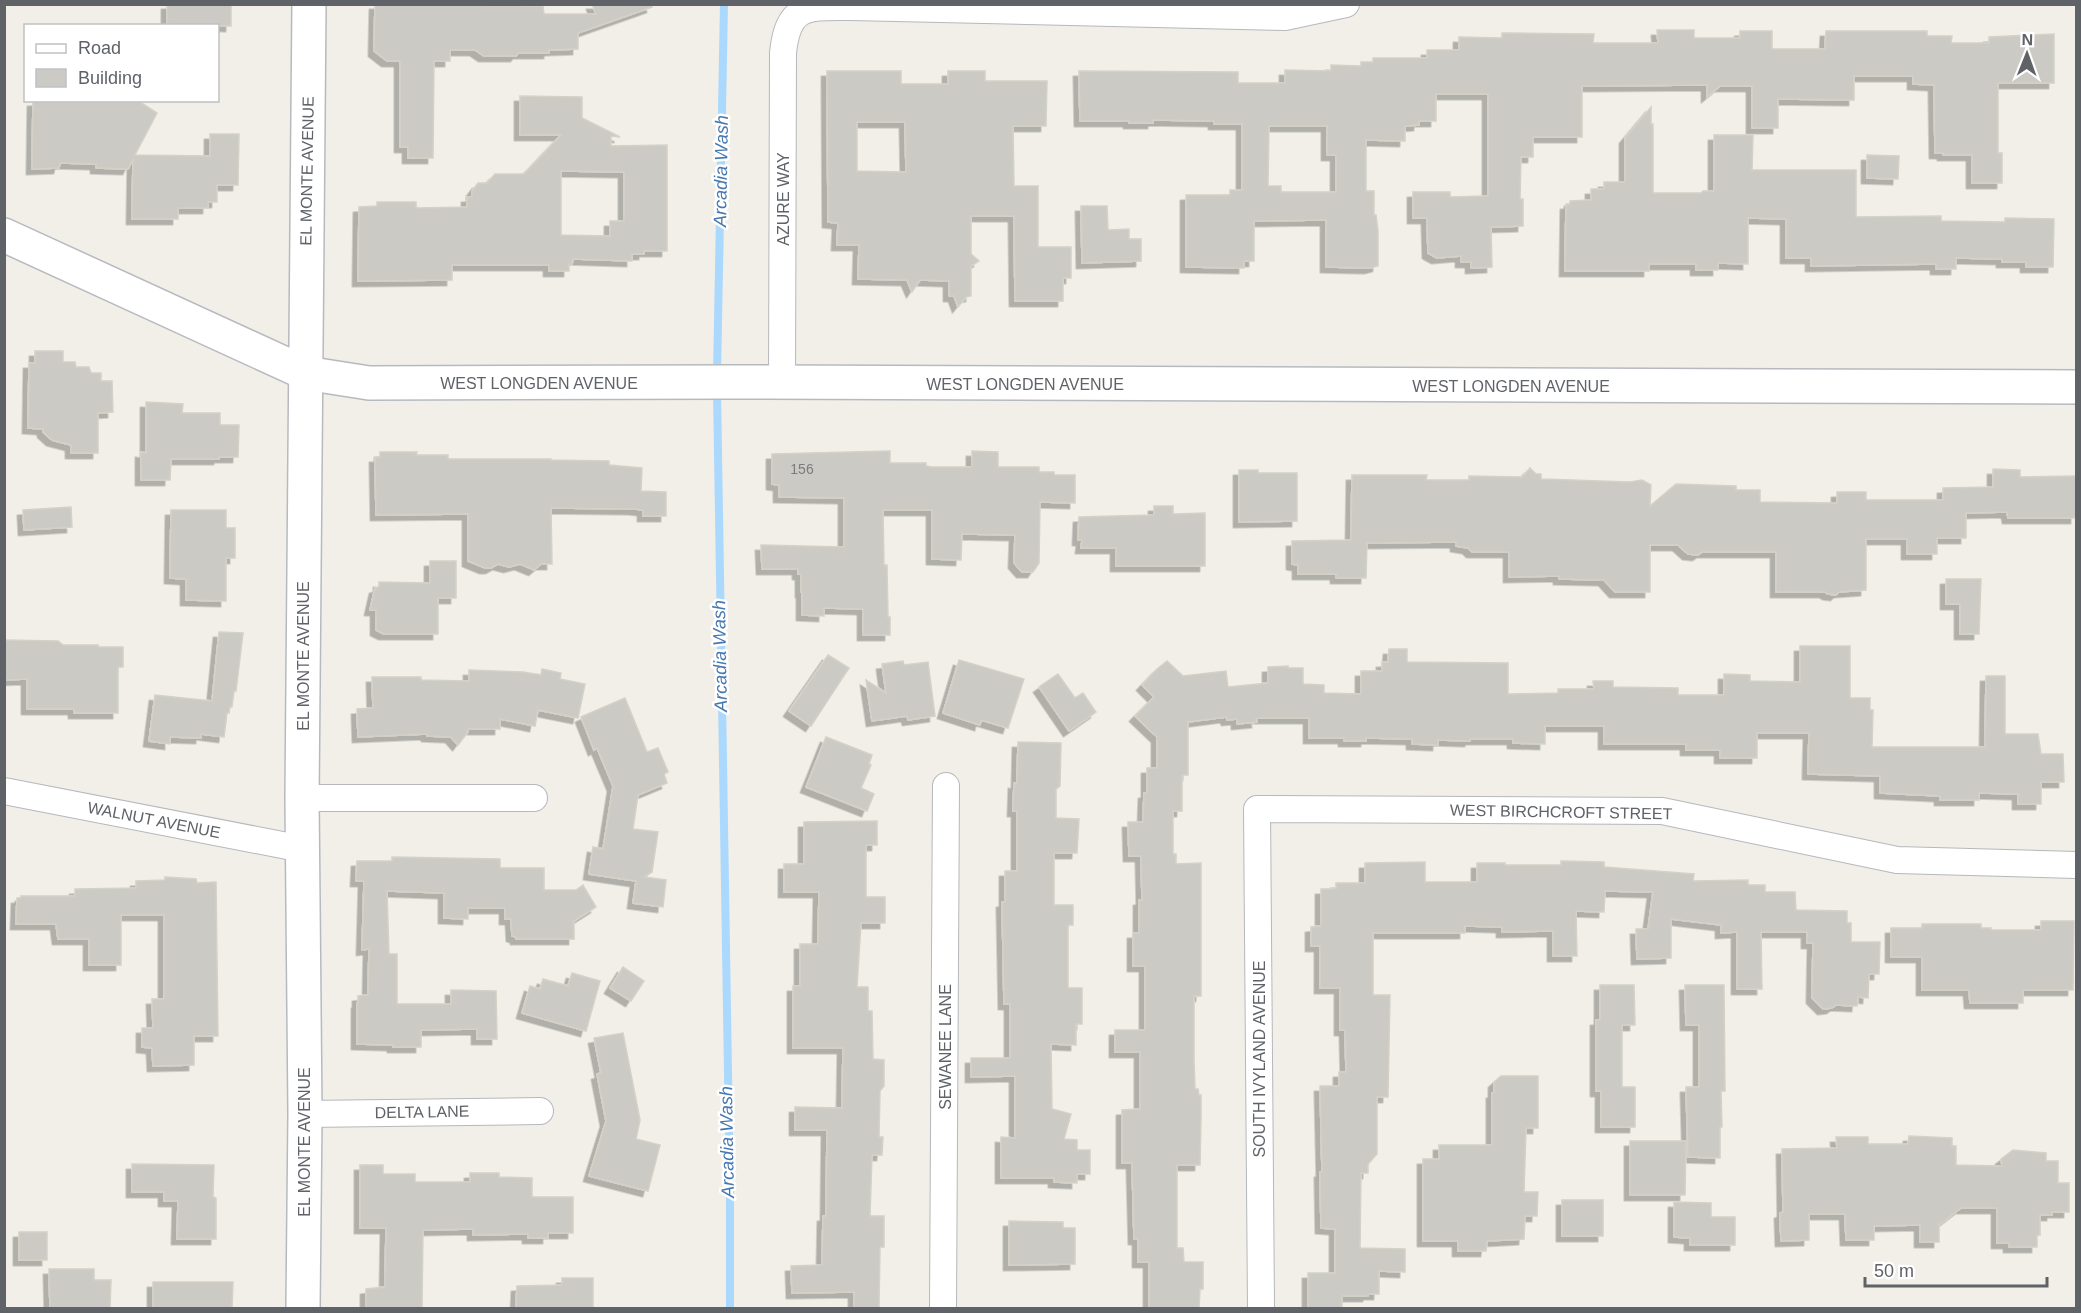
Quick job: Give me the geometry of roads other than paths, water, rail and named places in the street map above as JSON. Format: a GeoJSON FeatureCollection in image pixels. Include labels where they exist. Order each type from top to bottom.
{"type":"FeatureCollection","features":[{"type":"Feature","properties":{"kind":"street","name":"EL MONTE AVENUE"},"geometry":{"type":"LineString","coordinates":[[303,1308],[305,1114],[302,798],[309,4]]}},
{"type":"Feature","properties":{"kind":"street","name":"AZURE WAY"},"geometry":{"type":"LineString","coordinates":[[782,382],[783,74],[785,38],[794,18],[802,11],[812,7],[832,7],[1285,17],[1346,4]]}},
{"type":"Feature","properties":{"kind":"street","name":"WEST LONGDEN AVENUE"},"geometry":{"type":"LineString","coordinates":[[4,235],[305,373],[369,383],[782,382],[2076,387]]}},
{"type":"Feature","properties":{"kind":"street","name":"SEWANEE LANE"},"geometry":{"type":"LineString","coordinates":[[943,1308],[946,786]]}},
{"type":"Feature","properties":{"kind":"street","name":"WALNUT AVENUE"},"geometry":{"type":"LineString","coordinates":[[4,791],[303,849]]}},
{"type":"Feature","properties":{"kind":"street"},"geometry":{"type":"LineString","coordinates":[[302,798],[534,798]]}},
{"type":"Feature","properties":{"kind":"street","name":"WEST BIRCHCROFT STREET"},"geometry":{"type":"LineString","coordinates":[[1257,809],[1662,811],[1897,860],[2076,866]]}},
{"type":"Feature","properties":{"kind":"street","name":"SOUTH IVYLAND AVENUE"},"geometry":{"type":"LineString","coordinates":[[1257,809],[1261,1308]]}},
{"type":"Feature","properties":{"kind":"street","name":"DELTA LANE"},"geometry":{"type":"LineString","coordinates":[[305,1114],[540,1111]]}},
{"type":"Feature","properties":{"kind":"waterway","name":"Arcadia Wash"},"geometry":{"type":"LineString","coordinates":[[717,375],[724,4]]}},
{"type":"Feature","properties":{"kind":"waterway","name":"Arcadia Wash"},"geometry":{"type":"LineString","coordinates":[[717,390],[730,1308]]}}]}
